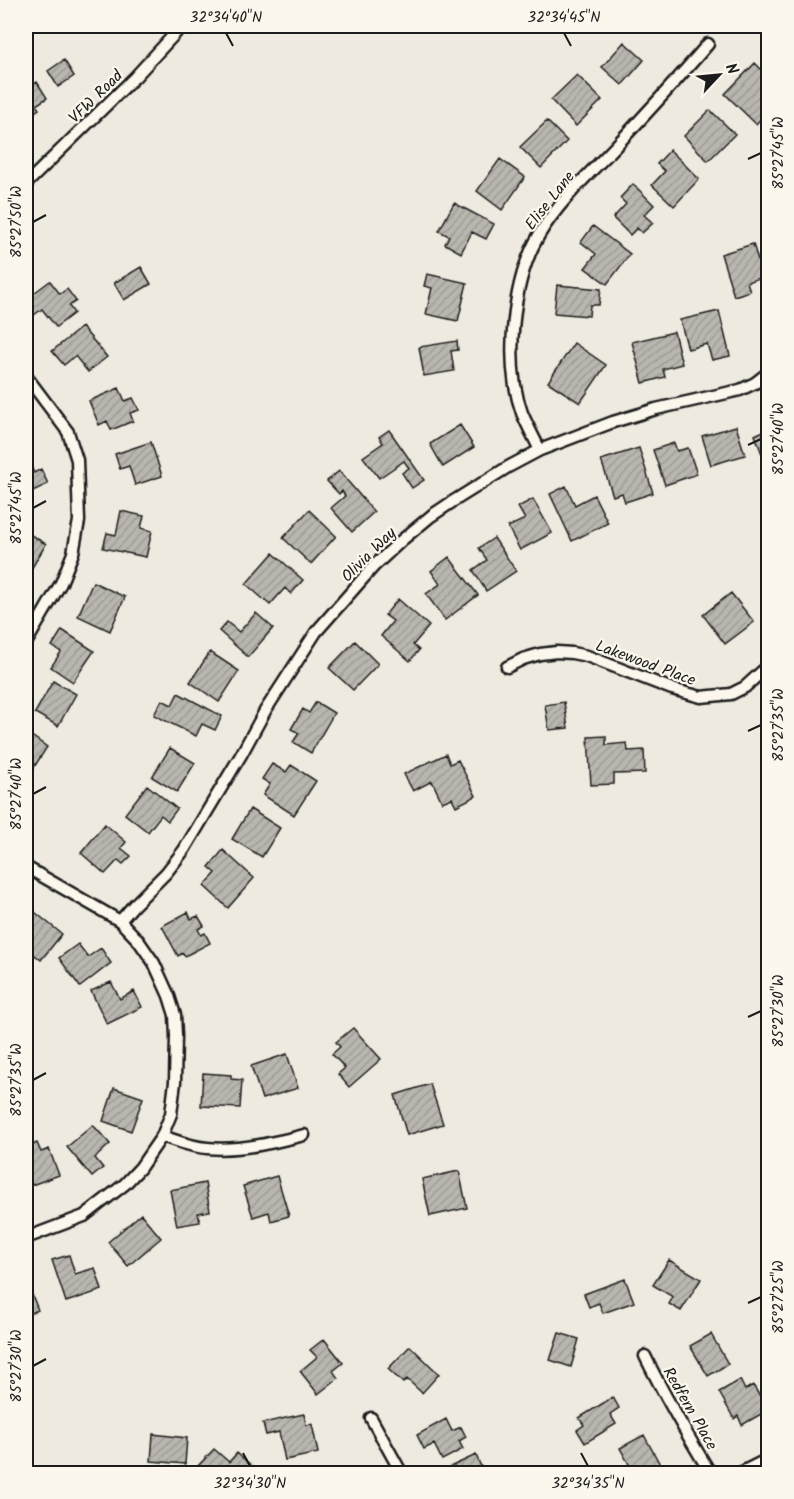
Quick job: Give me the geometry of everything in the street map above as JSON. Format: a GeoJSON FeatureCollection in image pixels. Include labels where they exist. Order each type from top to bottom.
{"type":"FeatureCollection","features":[{"type":"Feature","properties":{"kind":"street","name":"VFW Road"},"geometry":{"type":"LineString","coordinates":[[26,184],[135,77],[182,26]]}},
{"type":"Feature","properties":{"kind":"street","name":"Elise Lane"},"geometry":{"type":"LineString","coordinates":[[540,450],[522,411],[512,361],[517,296],[531,253],[539,236],[561,206],[708,44]]}},
{"type":"Feature","properties":{"kind":"street","name":"Olivia Way"},"geometry":{"type":"LineString","coordinates":[[120,921],[166,873],[184,850],[265,711],[315,633],[381,559],[431,516],[490,478],[540,450],[656,409],[740,390],[755,383],[768,373]]}},
{"type":"Feature","properties":{"kind":"street"},"geometry":{"type":"LineString","coordinates":[[26,376],[68,432],[77,460],[79,521],[74,553],[62,583],[26,643]]}},
{"type":"Feature","properties":{"kind":"street","name":"Lakewood Place"},"geometry":{"type":"LineString","coordinates":[[507,667],[540,654],[572,653],[587,656],[672,689],[701,697],[731,694],[746,687],[768,666]]}},
{"type":"Feature","properties":{"kind":"street"},"geometry":{"type":"LineString","coordinates":[[26,867],[120,921],[138,940],[154,963],[166,988],[175,1015],[176,1036],[175,1082],[171,1114],[162,1136],[140,1168],[125,1184],[84,1216],[26,1238]]}},
{"type":"Feature","properties":{"kind":"street"},"geometry":{"type":"LineString","coordinates":[[162,1136],[183,1144],[207,1149],[257,1146],[304,1135]]}},
{"type":"Feature","properties":{"kind":"street","name":"Redfern Place"},"geometry":{"type":"LineString","coordinates":[[645,1356],[662,1391],[711,1473]]}},
{"type":"Feature","properties":{"kind":"street"},"geometry":{"type":"LineString","coordinates":[[371,1418],[402,1473]]}},
{"type":"Feature","properties":{"kind":"street"},"geometry":{"type":"LineString","coordinates":[[738,1473],[768,1459]]}},
{"type":"Feature","properties":{"kind":"building"},"geometry":{"type":"Polygon","coordinates":[[[624,42],[644,60],[622,85],[602,67],[624,42]]]}},
{"type":"Feature","properties":{"kind":"building"},"geometry":{"type":"Polygon","coordinates":[[[64,60],[74,76],[58,87],[48,71],[64,60]]]}},
{"type":"Feature","properties":{"kind":"building"},"geometry":{"type":"Polygon","coordinates":[[[755,63],[768,76],[768,100],[765,104],[768,111],[756,124],[725,94],[755,63]]]}},
{"type":"Feature","properties":{"kind":"building"},"geometry":{"type":"Polygon","coordinates":[[[577,75],[602,100],[576,126],[551,100],[577,75]]]}},
{"type":"Feature","properties":{"kind":"building"},"geometry":{"type":"Polygon","coordinates":[[[37,82],[47,98],[36,105],[39,109],[26,118],[26,90],[37,82]]]}},
{"type":"Feature","properties":{"kind":"building"},"geometry":{"type":"Polygon","coordinates":[[[710,110],[735,134],[708,161],[684,136],[710,110]]]}},
{"type":"Feature","properties":{"kind":"building"},"geometry":{"type":"Polygon","coordinates":[[[547,121],[567,141],[541,168],[520,147],[547,121]]]}},
{"type":"Feature","properties":{"kind":"building"},"geometry":{"type":"Polygon","coordinates":[[[670,150],[699,179],[674,206],[652,185],[665,171],[657,164],[670,150]]]}},
{"type":"Feature","properties":{"kind":"building"},"geometry":{"type":"Polygon","coordinates":[[[500,159],[525,177],[502,210],[477,191],[500,159]]]}},
{"type":"Feature","properties":{"kind":"building"},"geometry":{"type":"Polygon","coordinates":[[[633,184],[654,205],[644,215],[653,223],[642,233],[637,228],[630,235],[613,218],[626,204],[620,198],[633,184]]]}},
{"type":"Feature","properties":{"kind":"building"},"geometry":{"type":"Polygon","coordinates":[[[454,203],[494,224],[486,239],[472,232],[461,253],[445,244],[449,236],[439,231],[454,203]]]}},
{"type":"Feature","properties":{"kind":"building"},"geometry":{"type":"Polygon","coordinates":[[[593,226],[630,254],[607,284],[585,268],[596,254],[581,242],[593,226]]]}},
{"type":"Feature","properties":{"kind":"building"},"geometry":{"type":"Polygon","coordinates":[[[753,244],[763,277],[747,282],[750,291],[734,296],[721,254],[753,244]]]}},
{"type":"Feature","properties":{"kind":"building"},"geometry":{"type":"Polygon","coordinates":[[[141,267],[151,284],[124,300],[114,283],[141,267]]]}},
{"type":"Feature","properties":{"kind":"building"},"geometry":{"type":"Polygon","coordinates":[[[26,273],[32,280],[26,285],[26,273]]]}},
{"type":"Feature","properties":{"kind":"building"},"geometry":{"type":"Polygon","coordinates":[[[427,274],[467,283],[458,321],[426,314],[432,288],[424,286],[427,274]]]}},
{"type":"Feature","properties":{"kind":"building"},"geometry":{"type":"Polygon","coordinates":[[[50,281],[60,294],[67,289],[76,301],[69,306],[74,313],[56,327],[42,309],[26,321],[26,299],[50,281]]]}},
{"type":"Feature","properties":{"kind":"building"},"geometry":{"type":"Polygon","coordinates":[[[557,285],[601,289],[599,305],[590,305],[589,316],[554,313],[557,285]]]}},
{"type":"Feature","properties":{"kind":"building"},"geometry":{"type":"Polygon","coordinates":[[[719,311],[730,356],[712,360],[707,344],[688,349],[680,320],[719,311]]]}},
{"type":"Feature","properties":{"kind":"building"},"geometry":{"type":"Polygon","coordinates":[[[82,327],[107,357],[88,372],[75,356],[64,365],[52,351],[82,327]]]}},
{"type":"Feature","properties":{"kind":"building"},"geometry":{"type":"Polygon","coordinates":[[[674,332],[682,364],[663,369],[665,377],[643,383],[632,342],[674,332]]]}},
{"type":"Feature","properties":{"kind":"building"},"geometry":{"type":"Polygon","coordinates":[[[457,341],[458,350],[451,351],[454,371],[424,376],[419,347],[457,341]]]}},
{"type":"Feature","properties":{"kind":"building"},"geometry":{"type":"Polygon","coordinates":[[[574,343],[606,365],[580,403],[548,382],[574,343]]]}},
{"type":"Feature","properties":{"kind":"building"},"geometry":{"type":"Polygon","coordinates":[[[119,388],[125,401],[133,398],[139,410],[130,413],[133,421],[111,430],[107,421],[99,425],[89,401],[119,388]]]}},
{"type":"Feature","properties":{"kind":"building"},"geometry":{"type":"Polygon","coordinates":[[[460,425],[474,447],[443,467],[430,444],[460,425]]]}},
{"type":"Feature","properties":{"kind":"building"},"geometry":{"type":"Polygon","coordinates":[[[736,426],[745,455],[711,465],[702,436],[736,426]]]}},
{"type":"Feature","properties":{"kind":"building"},"geometry":{"type":"Polygon","coordinates":[[[768,429],[768,464],[766,465],[755,435],[768,429]]]}},
{"type":"Feature","properties":{"kind":"building"},"geometry":{"type":"Polygon","coordinates":[[[389,430],[424,480],[412,488],[402,473],[409,468],[404,461],[379,478],[363,457],[383,443],[379,437],[389,430]]]}},
{"type":"Feature","properties":{"kind":"building"},"geometry":{"type":"Polygon","coordinates":[[[151,442],[162,476],[135,485],[129,466],[120,469],[115,454],[151,442]]]}},
{"type":"Feature","properties":{"kind":"building"},"geometry":{"type":"Polygon","coordinates":[[[674,443],[677,451],[688,448],[697,474],[665,485],[653,450],[674,443]]]}},
{"type":"Feature","properties":{"kind":"building"},"geometry":{"type":"Polygon","coordinates":[[[639,448],[653,493],[625,502],[622,493],[613,496],[601,460],[639,448]]]}},
{"type":"Feature","properties":{"kind":"building"},"geometry":{"type":"Polygon","coordinates":[[[26,455],[34,473],[41,469],[48,484],[26,494],[26,455]]]}},
{"type":"Feature","properties":{"kind":"building"},"geometry":{"type":"Polygon","coordinates":[[[339,471],[374,512],[352,532],[331,508],[345,496],[342,491],[339,494],[327,481],[339,471]]]}},
{"type":"Feature","properties":{"kind":"building"},"geometry":{"type":"Polygon","coordinates":[[[566,486],[575,505],[594,495],[608,523],[572,541],[550,494],[566,486]]]}},
{"type":"Feature","properties":{"kind":"building"},"geometry":{"type":"Polygon","coordinates":[[[533,499],[552,533],[520,550],[508,527],[525,519],[518,507],[533,499]]]}},
{"type":"Feature","properties":{"kind":"building"},"geometry":{"type":"Polygon","coordinates":[[[309,510],[336,536],[311,564],[283,538],[309,510]]]}},
{"type":"Feature","properties":{"kind":"building"},"geometry":{"type":"Polygon","coordinates":[[[121,511],[144,516],[141,528],[152,531],[146,557],[103,548],[107,533],[116,535],[121,511]]]}},
{"type":"Feature","properties":{"kind":"building"},"geometry":{"type":"Polygon","coordinates":[[[26,532],[46,544],[26,578],[26,532]]]}},
{"type":"Feature","properties":{"kind":"building"},"geometry":{"type":"Polygon","coordinates":[[[494,538],[516,571],[486,591],[473,570],[487,560],[479,548],[494,538]]]}},
{"type":"Feature","properties":{"kind":"building"},"geometry":{"type":"Polygon","coordinates":[[[273,553],[303,580],[291,594],[285,588],[270,605],[246,584],[273,553]]]}},
{"type":"Feature","properties":{"kind":"building"},"geometry":{"type":"Polygon","coordinates":[[[449,557],[478,595],[445,620],[426,594],[440,584],[431,571],[449,557]]]}},
{"type":"Feature","properties":{"kind":"building"},"geometry":{"type":"Polygon","coordinates":[[[93,582],[125,597],[110,631],[78,616],[93,582]]]}},
{"type":"Feature","properties":{"kind":"building"},"geometry":{"type":"Polygon","coordinates":[[[731,593],[754,622],[725,644],[703,615],[731,593]]]}},
{"type":"Feature","properties":{"kind":"building"},"geometry":{"type":"Polygon","coordinates":[[[398,599],[429,626],[413,645],[419,650],[410,661],[381,636],[393,621],[385,615],[398,599]]]}},
{"type":"Feature","properties":{"kind":"building"},"geometry":{"type":"Polygon","coordinates":[[[256,613],[273,628],[248,657],[219,631],[227,622],[239,632],[256,613]]]}},
{"type":"Feature","properties":{"kind":"building"},"geometry":{"type":"Polygon","coordinates":[[[62,630],[94,651],[73,682],[51,667],[61,652],[52,646],[62,630]]]}},
{"type":"Feature","properties":{"kind":"building"},"geometry":{"type":"Polygon","coordinates":[[[355,641],[378,664],[353,690],[329,668],[355,641]]]}},
{"type":"Feature","properties":{"kind":"building"},"geometry":{"type":"Polygon","coordinates":[[[210,652],[239,671],[219,702],[190,682],[210,652]]]}},
{"type":"Feature","properties":{"kind":"building"},"geometry":{"type":"Polygon","coordinates":[[[53,681],[76,694],[58,726],[35,713],[53,681]]]}},
{"type":"Feature","properties":{"kind":"building"},"geometry":{"type":"Polygon","coordinates":[[[178,693],[222,716],[215,730],[202,724],[196,736],[154,715],[162,700],[172,705],[178,693]]]}},
{"type":"Feature","properties":{"kind":"building"},"geometry":{"type":"Polygon","coordinates":[[[316,702],[334,713],[311,753],[293,742],[299,733],[291,729],[303,709],[309,713],[316,702]]]}},
{"type":"Feature","properties":{"kind":"building"},"geometry":{"type":"Polygon","coordinates":[[[564,702],[568,728],[549,730],[545,705],[564,702]]]}},
{"type":"Feature","properties":{"kind":"building"},"geometry":{"type":"Polygon","coordinates":[[[26,732],[47,747],[27,778],[26,777],[26,732]]]}},
{"type":"Feature","properties":{"kind":"building"},"geometry":{"type":"Polygon","coordinates":[[[606,736],[606,745],[627,743],[628,751],[644,750],[645,773],[614,774],[614,784],[591,785],[588,737],[606,736]]]}},
{"type":"Feature","properties":{"kind":"building"},"geometry":{"type":"Polygon","coordinates":[[[170,748],[195,763],[177,792],[152,777],[170,748]]]}},
{"type":"Feature","properties":{"kind":"building"},"geometry":{"type":"Polygon","coordinates":[[[446,754],[450,764],[458,760],[476,796],[456,806],[452,798],[442,802],[432,781],[413,791],[404,774],[446,754]]]}},
{"type":"Feature","properties":{"kind":"building"},"geometry":{"type":"Polygon","coordinates":[[[272,764],[286,772],[291,765],[316,781],[294,815],[263,795],[270,784],[262,779],[272,764]]]}},
{"type":"Feature","properties":{"kind":"building"},"geometry":{"type":"Polygon","coordinates":[[[147,785],[177,809],[168,821],[161,815],[148,832],[125,814],[147,785]]]}},
{"type":"Feature","properties":{"kind":"building"},"geometry":{"type":"Polygon","coordinates":[[[250,809],[280,828],[262,857],[232,839],[250,809]]]}},
{"type":"Feature","properties":{"kind":"building"},"geometry":{"type":"Polygon","coordinates":[[[105,824],[126,842],[121,848],[131,856],[123,864],[118,860],[105,874],[81,853],[105,824]]]}},
{"type":"Feature","properties":{"kind":"building"},"geometry":{"type":"Polygon","coordinates":[[[223,850],[254,878],[228,908],[204,886],[216,873],[209,867],[223,850]]]}},
{"type":"Feature","properties":{"kind":"building"},"geometry":{"type":"Polygon","coordinates":[[[31,909],[62,934],[41,960],[35,955],[31,961],[26,956],[26,916],[31,909]]]}},
{"type":"Feature","properties":{"kind":"building"},"geometry":{"type":"Polygon","coordinates":[[[188,912],[191,919],[198,916],[204,926],[198,929],[201,935],[205,933],[210,943],[185,956],[183,953],[178,956],[162,926],[188,912]]]}},
{"type":"Feature","properties":{"kind":"building"},"geometry":{"type":"Polygon","coordinates":[[[78,944],[88,957],[101,948],[111,963],[80,987],[59,958],[78,944]]]}},
{"type":"Feature","properties":{"kind":"building"},"geometry":{"type":"Polygon","coordinates":[[[111,982],[120,999],[134,991],[142,1007],[107,1024],[91,991],[111,982]]]}},
{"type":"Feature","properties":{"kind":"building"},"geometry":{"type":"Polygon","coordinates":[[[353,1028],[381,1059],[349,1087],[338,1074],[345,1068],[332,1054],[340,1047],[336,1042],[353,1028]]]}},
{"type":"Feature","properties":{"kind":"building"},"geometry":{"type":"Polygon","coordinates":[[[287,1054],[298,1088],[262,1099],[251,1066],[287,1054]]]}},
{"type":"Feature","properties":{"kind":"building"},"geometry":{"type":"Polygon","coordinates":[[[203,1073],[231,1075],[231,1079],[242,1080],[240,1108],[201,1106],[203,1073]]]}},
{"type":"Feature","properties":{"kind":"building"},"geometry":{"type":"Polygon","coordinates":[[[430,1084],[443,1124],[407,1135],[395,1095],[430,1084]]]}},
{"type":"Feature","properties":{"kind":"building"},"geometry":{"type":"Polygon","coordinates":[[[114,1088],[143,1098],[131,1131],[103,1121],[114,1088]]]}},
{"type":"Feature","properties":{"kind":"building"},"geometry":{"type":"Polygon","coordinates":[[[93,1125],[110,1144],[95,1158],[103,1168],[92,1177],[67,1147],[93,1125]]]}},
{"type":"Feature","properties":{"kind":"building"},"geometry":{"type":"Polygon","coordinates":[[[37,1143],[41,1152],[49,1149],[59,1175],[29,1186],[26,1176],[26,1148],[37,1143]]]}},
{"type":"Feature","properties":{"kind":"building"},"geometry":{"type":"Polygon","coordinates":[[[459,1171],[467,1208],[430,1216],[422,1179],[459,1171]]]}},
{"type":"Feature","properties":{"kind":"building"},"geometry":{"type":"Polygon","coordinates":[[[277,1176],[289,1216],[271,1221],[269,1212],[253,1217],[243,1186],[277,1176]]]}},
{"type":"Feature","properties":{"kind":"building"},"geometry":{"type":"Polygon","coordinates":[[[205,1183],[210,1211],[198,1213],[200,1222],[177,1226],[170,1190],[205,1183]]]}},
{"type":"Feature","properties":{"kind":"building"},"geometry":{"type":"Polygon","coordinates":[[[141,1214],[161,1238],[128,1266],[108,1242],[141,1214]]]}},
{"type":"Feature","properties":{"kind":"building"},"geometry":{"type":"Polygon","coordinates":[[[69,1255],[75,1274],[95,1268],[102,1290],[66,1302],[52,1260],[69,1255]]]}},
{"type":"Feature","properties":{"kind":"building"},"geometry":{"type":"Polygon","coordinates":[[[669,1260],[701,1279],[681,1311],[669,1304],[673,1297],[653,1285],[669,1260]]]}},
{"type":"Feature","properties":{"kind":"building"},"geometry":{"type":"Polygon","coordinates":[[[625,1279],[634,1302],[603,1313],[599,1303],[589,1307],[584,1294],[625,1279]]]}},
{"type":"Feature","properties":{"kind":"building"},"geometry":{"type":"Polygon","coordinates":[[[29,1287],[38,1310],[26,1315],[26,1288],[29,1287]]]}},
{"type":"Feature","properties":{"kind":"building"},"geometry":{"type":"Polygon","coordinates":[[[559,1333],[579,1339],[571,1367],[550,1360],[559,1333]]]}},
{"type":"Feature","properties":{"kind":"building"},"geometry":{"type":"Polygon","coordinates":[[[711,1334],[728,1364],[708,1376],[690,1346],[711,1334]]]}},
{"type":"Feature","properties":{"kind":"building"},"geometry":{"type":"Polygon","coordinates":[[[324,1339],[343,1363],[333,1371],[338,1378],[318,1394],[300,1371],[317,1357],[310,1350],[324,1339]]]}},
{"type":"Feature","properties":{"kind":"building"},"geometry":{"type":"Polygon","coordinates":[[[410,1346],[439,1374],[422,1393],[407,1379],[403,1383],[388,1369],[410,1346]]]}},
{"type":"Feature","properties":{"kind":"building"},"geometry":{"type":"Polygon","coordinates":[[[740,1380],[745,1390],[753,1385],[759,1395],[768,1389],[768,1410],[742,1425],[738,1416],[734,1419],[719,1392],[740,1380]]]}},
{"type":"Feature","properties":{"kind":"building"},"geometry":{"type":"Polygon","coordinates":[[[613,1397],[619,1408],[610,1414],[616,1424],[585,1443],[577,1430],[584,1425],[579,1418],[613,1397]]]}},
{"type":"Feature","properties":{"kind":"building"},"geometry":{"type":"Polygon","coordinates":[[[304,1414],[306,1425],[312,1424],[318,1453],[285,1460],[279,1432],[266,1435],[263,1423],[304,1414]]]}},
{"type":"Feature","properties":{"kind":"building"},"geometry":{"type":"Polygon","coordinates":[[[446,1419],[452,1431],[461,1427],[466,1437],[459,1441],[463,1449],[442,1460],[434,1444],[424,1449],[417,1435],[446,1419]]]}},
{"type":"Feature","properties":{"kind":"building"},"geometry":{"type":"Polygon","coordinates":[[[153,1434],[187,1438],[185,1464],[151,1461],[153,1434]]]}},
{"type":"Feature","properties":{"kind":"building"},"geometry":{"type":"Polygon","coordinates":[[[644,1435],[663,1470],[655,1474],[621,1474],[631,1468],[620,1448],[644,1435]]]}},
{"type":"Feature","properties":{"kind":"building"},"geometry":{"type":"Polygon","coordinates":[[[214,1449],[229,1462],[237,1453],[253,1467],[247,1474],[204,1474],[197,1467],[214,1449]]]}},
{"type":"Feature","properties":{"kind":"building"},"geometry":{"type":"Polygon","coordinates":[[[476,1455],[484,1474],[453,1474],[450,1467],[476,1455]]]}}]}
